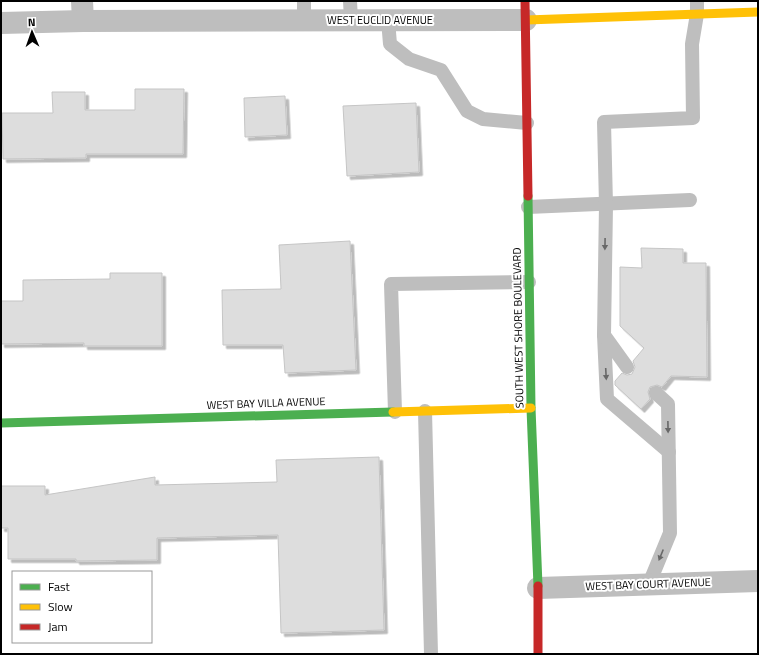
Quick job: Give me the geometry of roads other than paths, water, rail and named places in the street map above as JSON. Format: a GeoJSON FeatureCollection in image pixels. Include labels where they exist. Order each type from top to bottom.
{"type":"FeatureCollection","features":[{"type":"Feature","properties":{"kind":"street","name":"WEST EUCLID AVENUE"},"geometry":{"type":"LineString","coordinates":[[1,22],[83,11],[351,11],[388,20],[525,10],[697,8],[758,12]]}},
{"type":"Feature","properties":{"kind":"street","name":"SOUTH WEST SHORE BOULEVARD"},"geometry":{"type":"LineString","coordinates":[[525,10],[531,408],[538,588],[538,654]]}},
{"type":"Feature","properties":{"kind":"street","name":"WEST BAY VILLA AVENUE"},"geometry":{"type":"LineString","coordinates":[[1,423],[531,408]]}},
{"type":"Feature","properties":{"kind":"street","name":"WEST BAY COURT AVENUE"},"geometry":{"type":"LineString","coordinates":[[538,588],[758,581]]}},
{"type":"Feature","properties":{"kind":"lane"},"geometry":{"type":"LineString","coordinates":[[669,452],[607,399],[604,335],[606,205],[604,122],[693,118],[692,44],[697,8]]}},
{"type":"Feature","properties":{"kind":"lane"},"geometry":{"type":"LineString","coordinates":[[388,20],[390,44],[409,59],[441,70],[467,111],[483,120],[527,123]]}},
{"type":"Feature","properties":{"kind":"lane"},"geometry":{"type":"LineString","coordinates":[[528,207],[606,205],[690,200]]}},
{"type":"Feature","properties":{"kind":"lane"},"geometry":{"type":"LineString","coordinates":[[395,412],[391,284],[530,282]]}},
{"type":"Feature","properties":{"kind":"lane"},"geometry":{"type":"LineString","coordinates":[[604,335],[627,367]]}},
{"type":"Feature","properties":{"kind":"lane"},"geometry":{"type":"LineString","coordinates":[[650,584],[670,533],[668,404],[656,393]]}},
{"type":"Feature","properties":{"kind":"lane"},"geometry":{"type":"LineString","coordinates":[[425,411],[430,654]]}}]}
